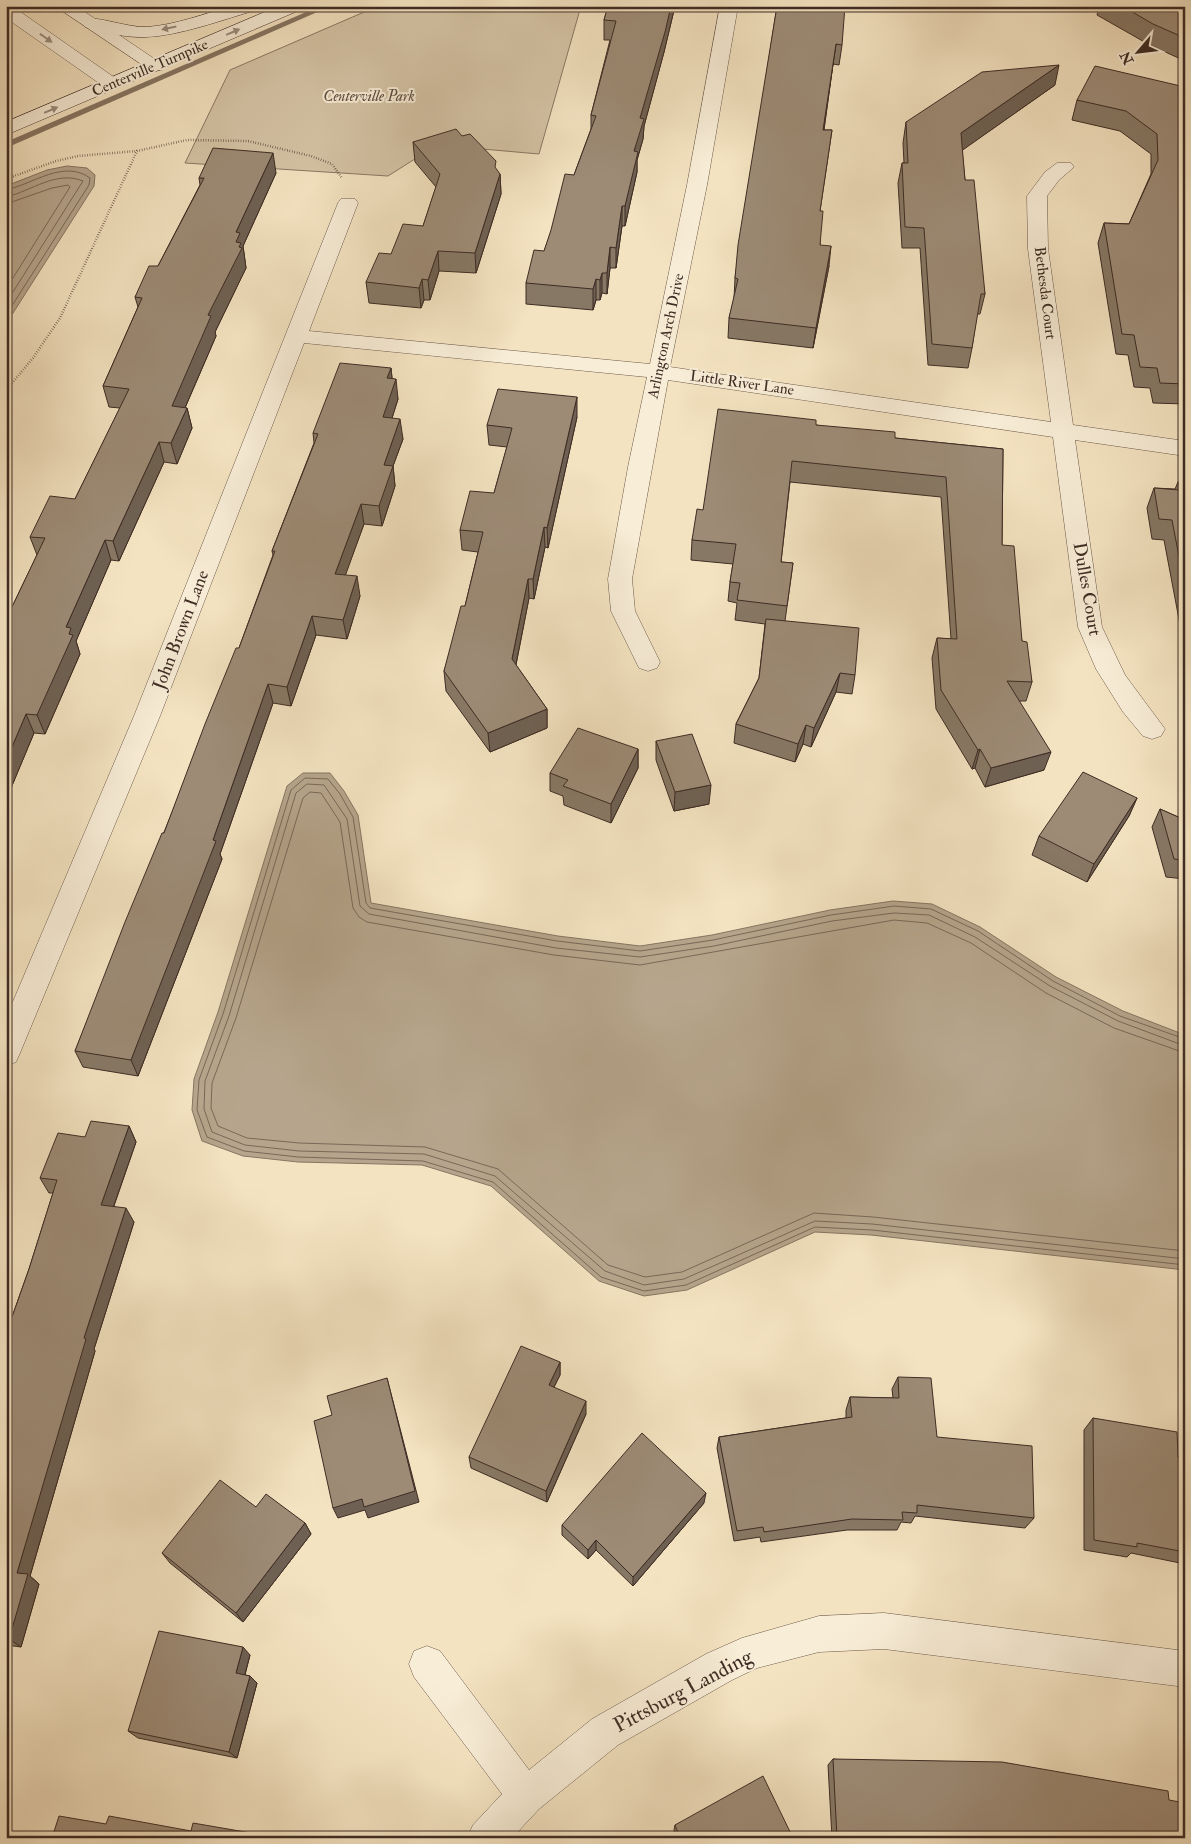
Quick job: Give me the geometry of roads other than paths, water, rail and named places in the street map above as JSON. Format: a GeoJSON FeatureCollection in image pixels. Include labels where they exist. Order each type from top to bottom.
{"type":"FeatureCollection","features":[{"type":"Feature","properties":{"kind":"street"},"geometry":{"type":"LineString","coordinates":[[64,6],[149,60]]}},
{"type":"Feature","properties":{"kind":"street"},"geometry":{"type":"LineString","coordinates":[[91,23],[118,30],[147,32],[202,21],[250,6]]}},
{"type":"Feature","properties":{"kind":"street","name":"Centerville Turnpike"},"geometry":{"type":"LineString","coordinates":[[149,60],[258,6]]}},
{"type":"Feature","properties":{"kind":"street","name":"Centerville Turnpike"},"geometry":{"type":"LineString","coordinates":[[6,129],[105,79],[149,60],[294,6]]}},
{"type":"Feature","properties":{"kind":"street","name":"Arlington Arch Drive"},"geometry":{"type":"LineString","coordinates":[[648,662],[640,649],[624,611],[620,579],[638,467],[697,185],[729,6]]}},
{"type":"Feature","properties":{"kind":"street"},"geometry":{"type":"LineString","coordinates":[[6,10],[105,79]]}},
{"type":"Feature","properties":{"kind":"street","name":"Centerville Turnpike"},"geometry":{"type":"LineString","coordinates":[[6,111],[105,79]]}},
{"type":"Feature","properties":{"kind":"street","name":"Bethesda Court"},"geometry":{"type":"LineString","coordinates":[[1063,431],[1038,249],[1037,196],[1052,176],[1064,167]]}},
{"type":"Feature","properties":{"kind":"street","name":"John Brown Lane"},"geometry":{"type":"LineString","coordinates":[[6,1053],[147,716],[348,203]]}},
{"type":"Feature","properties":{"kind":"street","name":"Little River Lane"},"geometry":{"type":"LineString","coordinates":[[296,336],[658,371],[1185,449]]}},
{"type":"Feature","properties":{"kind":"street","name":"Dulles Court"},"geometry":{"type":"LineString","coordinates":[[1063,431],[1090,627],[1100,655],[1123,696],[1152,730]]}},
{"type":"Feature","properties":{"kind":"street","name":"Pittsburg Landing"},"geometry":{"type":"LineString","coordinates":[[486,1838],[526,1796],[605,1732],[719,1667],[756,1651],[819,1634],[884,1631],[1185,1669]]}},
{"type":"Feature","properties":{"kind":"street"},"geometry":{"type":"LineString","coordinates":[[427,1664],[526,1796]]}},
{"type":"Feature","properties":{"kind":"water"},"geometry":{"type":"Polygon","coordinates":[[[67,166],[87,168],[95,175],[94,186],[6,324],[6,186],[47,170],[67,166]]]}},
{"type":"Feature","properties":{"kind":"water"},"geometry":{"type":"Polygon","coordinates":[[[303,773],[330,773],[344,791],[358,815],[371,903],[558,936],[640,946],[712,935],[830,910],[893,901],[932,904],[980,927],[1056,977],[1123,1011],[1185,1035],[1185,1270],[871,1235],[815,1232],[687,1290],[644,1296],[599,1281],[491,1186],[422,1165],[298,1162],[243,1156],[202,1141],[192,1110],[194,1079],[218,1012],[287,786],[303,773]]]}},
{"type":"Feature","properties":{"kind":"waterway"},"geometry":{"type":"LineString","coordinates":[[6,145],[327,6]]}},
{"type":"Feature","properties":{"kind":"park label","name":"Centerville Park"},"geometry":{"type":"Point","coordinates":[369,96]}}]}
